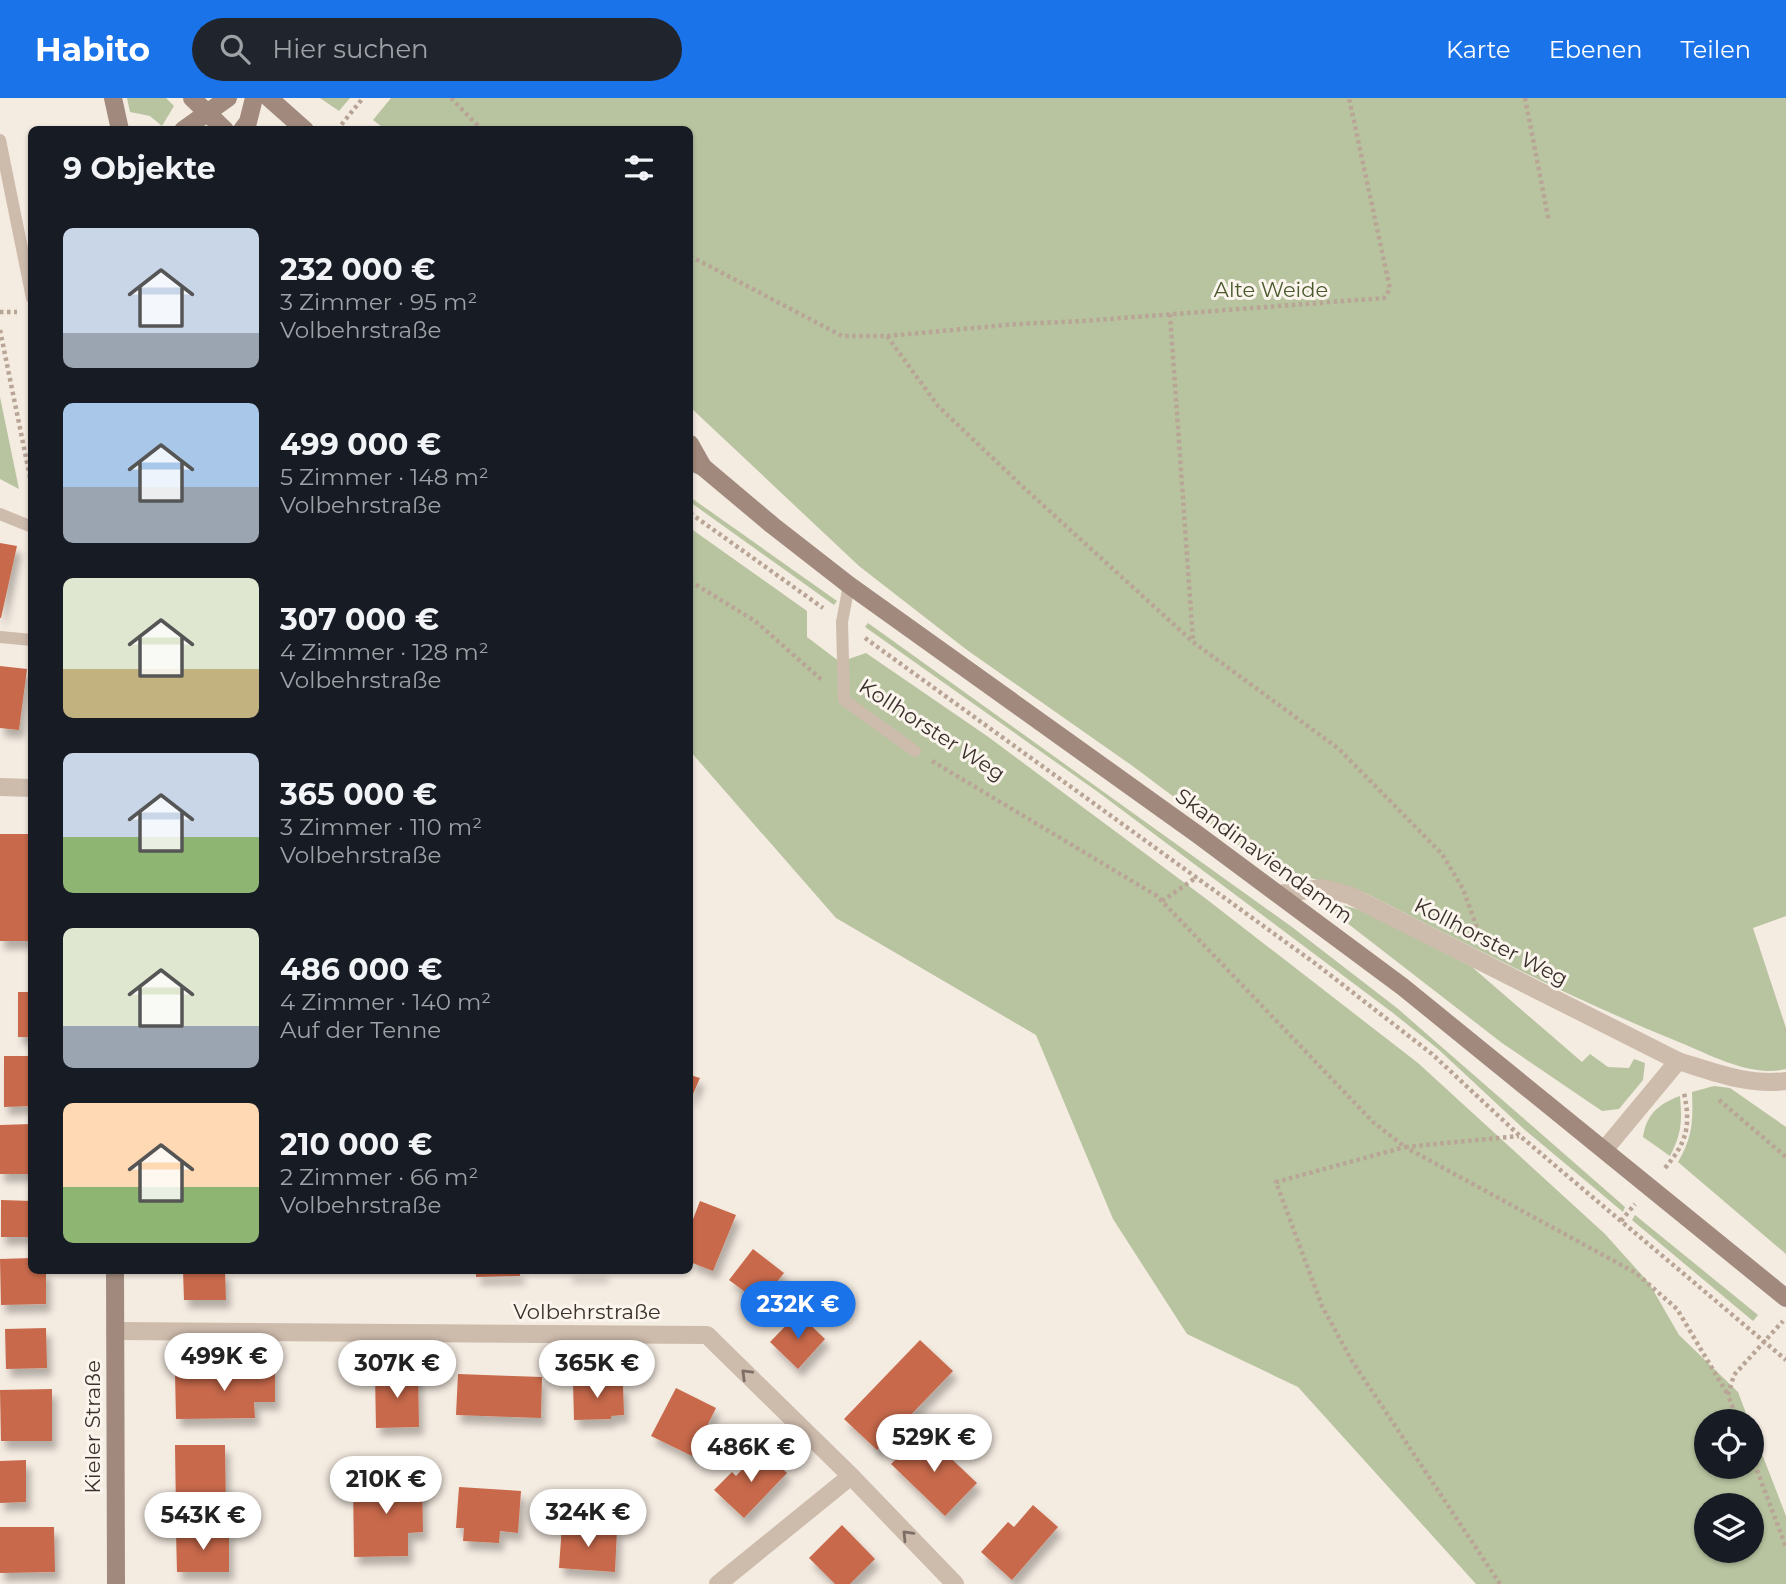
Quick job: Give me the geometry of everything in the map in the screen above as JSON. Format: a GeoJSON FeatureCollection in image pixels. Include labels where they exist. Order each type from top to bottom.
{"type":"FeatureCollection","features":[{"type":"Feature","properties":{"kind":"main road"},"geometry":{"type":"LineString","coordinates":[[113,98],[119,126]]}},
{"type":"Feature","properties":{"kind":"main road"},"geometry":{"type":"LineString","coordinates":[[192,98],[221,126]]}},
{"type":"Feature","properties":{"kind":"main road"},"geometry":{"type":"LineString","coordinates":[[188,126],[228,98]]}},
{"type":"Feature","properties":{"kind":"main road"},"geometry":{"type":"LineString","coordinates":[[245,126],[254,98]]}},
{"type":"Feature","properties":{"kind":"main road"},"geometry":{"type":"LineString","coordinates":[[269,98],[300,126]]}},
{"type":"Feature","properties":{"kind":"main road","name":"Skandinaviendamm"},"geometry":{"type":"LineString","coordinates":[[696,464],[849,585],[1279,894],[1404,988],[1786,1298]]}},
{"type":"Feature","properties":{"kind":"main road","name":"Kieler Straße"},"geometry":{"type":"LineString","coordinates":[[115,1274],[116,1584]]}},
{"type":"Feature","properties":{"kind":"street"},"geometry":{"type":"LineString","coordinates":[[0,787],[28,788]]}},
{"type":"Feature","properties":{"kind":"street","name":"Kollhorster Weg"},"geometry":{"type":"LineString","coordinates":[[1279,894],[1322,888],[1349,895],[1678,1061],[1725,1076],[1765,1084],[1786,1081]]}},
{"type":"Feature","properties":{"kind":"street"},"geometry":{"type":"LineString","coordinates":[[1605,1149],[1678,1061]]}},
{"type":"Feature","properties":{"kind":"street","name":"Volbehrstraße"},"geometry":{"type":"LineString","coordinates":[[115,1331],[707,1335],[851,1476],[955,1584]]}},
{"type":"Feature","properties":{"kind":"street"},"geometry":{"type":"LineString","coordinates":[[718,1584],[851,1476]]}},
{"type":"Feature","properties":{"kind":"lane"},"geometry":{"type":"LineString","coordinates":[[0,140],[28,278]]}},
{"type":"Feature","properties":{"kind":"lane"},"geometry":{"type":"LineString","coordinates":[[0,514],[28,525]]}},
{"type":"Feature","properties":{"kind":"lane"},"geometry":{"type":"LineString","coordinates":[[844,700],[842,622],[849,585]]}},
{"type":"Feature","properties":{"kind":"lane"},"geometry":{"type":"LineString","coordinates":[[0,637],[28,640]]}},
{"type":"Feature","properties":{"kind":"lane","name":"Kollhorster Weg"},"geometry":{"type":"LineString","coordinates":[[844,700],[915,751]]}},
{"type":"Feature","properties":{"kind":"path"},"geometry":{"type":"LineString","coordinates":[[340,126],[363,98]]}},
{"type":"Feature","properties":{"kind":"path"},"geometry":{"type":"LineString","coordinates":[[451,98],[478,126]]}},
{"type":"Feature","properties":{"kind":"path"},"geometry":{"type":"LineString","coordinates":[[693,258],[842,336],[887,336],[1384,298],[1390,289],[1349,98]]}},
{"type":"Feature","properties":{"kind":"path"},"geometry":{"type":"LineString","coordinates":[[1525,98],[1549,222]]}},
{"type":"Feature","properties":{"kind":"path"},"geometry":{"type":"LineString","coordinates":[[1170,314],[1193,642]]}},
{"type":"Feature","properties":{"kind":"path"},"geometry":{"type":"LineString","coordinates":[[0,330],[28,467]]}},
{"type":"Feature","properties":{"kind":"path"},"geometry":{"type":"LineString","coordinates":[[887,336],[938,406],[1022,486],[1193,642],[1339,749],[1442,854],[1463,889],[1492,969]]}},
{"type":"Feature","properties":{"kind":"path"},"geometry":{"type":"LineString","coordinates":[[693,515],[1316,964],[1432,1054],[1520,1136],[1786,1360]]}},
{"type":"Feature","properties":{"kind":"path","name":"Kollhorster Weg"},"geometry":{"type":"LineString","coordinates":[[693,583],[755,621],[844,700]]}},
{"type":"Feature","properties":{"kind":"path","name":"Kollhorster Weg"},"geometry":{"type":"LineString","coordinates":[[915,751],[1157,896],[1373,1122],[1405,1147],[1636,1273],[1676,1309],[1728,1395],[1733,1409]]}},
{"type":"Feature","properties":{"kind":"path"},"geometry":{"type":"LineString","coordinates":[[1162,901],[1197,877]]}},
{"type":"Feature","properties":{"kind":"path"},"geometry":{"type":"LineString","coordinates":[[1621,1221],[1676,1156],[1684,1140],[1688,1124],[1678,1061]]}},
{"type":"Feature","properties":{"kind":"path"},"geometry":{"type":"LineString","coordinates":[[1714,1095],[1786,1157]]}},
{"type":"Feature","properties":{"kind":"path"},"geometry":{"type":"LineString","coordinates":[[1500,1584],[1352,1361],[1322,1306],[1276,1182],[1405,1147],[1520,1136]]}},
{"type":"Feature","properties":{"kind":"path"},"geometry":{"type":"LineString","coordinates":[[1728,1395],[1734,1376],[1786,1317]]}},
{"type":"Feature","properties":{"kind":"path"},"geometry":{"type":"LineString","coordinates":[[1760,1479],[1786,1547]]}},
{"type":"Feature","properties":{"kind":"green space"},"geometry":{"type":"Polygon","coordinates":[[[127,98],[166,98],[174,106],[162,126],[150,116],[130,112],[127,98]]]}},
{"type":"Feature","properties":{"kind":"green space"},"geometry":{"type":"Polygon","coordinates":[[[320,98],[350,98],[339,111],[320,98]]]}},
{"type":"Feature","properties":{"kind":"green space","name":"Alte Weide"},"geometry":{"type":"Polygon","coordinates":[[[391,98],[1786,98],[1786,916],[1753,928],[1786,1028],[1786,1069],[1758,1070],[1714,1057],[1557,988],[1365,893],[1291,872],[1246,851],[1134,767],[967,650],[859,566],[693,410],[693,126],[381,126],[373,120],[391,98]]]}},
{"type":"Feature","properties":{"kind":"green space"},"geometry":{"type":"Polygon","coordinates":[[[0,397],[19,489],[0,479],[0,397]]]}},
{"type":"Feature","properties":{"kind":"green space"},"geometry":{"type":"Polygon","coordinates":[[[693,499],[837,601],[834,605],[693,504],[693,499]]]}},
{"type":"Feature","properties":{"kind":"green space"},"geometry":{"type":"Polygon","coordinates":[[[693,530],[807,611],[807,637],[840,662],[866,653],[987,736],[1205,898],[1418,1063],[1605,1234],[1649,1283],[1679,1335],[1738,1392],[1744,1409],[1694,1409],[1694,1479],[1764,1479],[1764,1459],[1786,1516],[1786,1584],[1476,1584],[1298,1387],[1187,1334],[1113,1219],[1036,1035],[836,918],[693,754],[693,530]]]}},
{"type":"Feature","properties":{"kind":"green space"},"geometry":{"type":"Polygon","coordinates":[[[868,623],[1292,927],[1397,1008],[1625,1207],[1623,1212],[1525,1130],[1438,1049],[1393,1013],[1098,792],[865,627],[868,623]]]}},
{"type":"Feature","properties":{"kind":"green space"},"geometry":{"type":"Polygon","coordinates":[[[1331,904],[1364,911],[1472,967],[1582,1062],[1590,1054],[1608,1067],[1629,1068],[1634,1059],[1645,1063],[1643,1080],[1619,1109],[1602,1111],[1502,1043],[1329,909],[1331,904]]]}},
{"type":"Feature","properties":{"kind":"green space"},"geometry":{"type":"Polygon","coordinates":[[[1714,1086],[1730,1088],[1786,1127],[1786,1254],[1678,1162],[1691,1128],[1692,1092],[1714,1086]]]}},
{"type":"Feature","properties":{"kind":"green space"},"geometry":{"type":"Polygon","coordinates":[[[1680,1096],[1680,1127],[1670,1156],[1643,1137],[1647,1122],[1655,1111],[1680,1096]]]}},
{"type":"Feature","properties":{"kind":"green space"},"geometry":{"type":"Polygon","coordinates":[[[1635,1215],[1758,1315],[1753,1321],[1632,1220],[1635,1215]]]}},
{"type":"Feature","properties":{"kind":"building"},"geometry":{"type":"Polygon","coordinates":[[[0,543],[17,546],[1,618],[0,618],[0,543]]]}},
{"type":"Feature","properties":{"kind":"building"},"geometry":{"type":"Polygon","coordinates":[[[0,666],[27,669],[19,730],[0,728],[0,666]]]}},
{"type":"Feature","properties":{"kind":"building"},"geometry":{"type":"Polygon","coordinates":[[[0,834],[28,834],[28,941],[0,941],[0,834]]]}},
{"type":"Feature","properties":{"kind":"building"},"geometry":{"type":"Polygon","coordinates":[[[18,992],[28,992],[28,1037],[18,1037],[18,992]]]}},
{"type":"Feature","properties":{"kind":"building"},"geometry":{"type":"Polygon","coordinates":[[[4,1056],[28,1056],[28,1106],[4,1107],[4,1056]]]}},
{"type":"Feature","properties":{"kind":"building"},"geometry":{"type":"Polygon","coordinates":[[[693,1076],[700,1078],[693,1094],[693,1076]]]}},
{"type":"Feature","properties":{"kind":"building"},"geometry":{"type":"Polygon","coordinates":[[[28,1124],[28,1174],[0,1174],[0,1125],[28,1124]]]}},
{"type":"Feature","properties":{"kind":"building"},"geometry":{"type":"Polygon","coordinates":[[[1,1200],[28,1201],[28,1237],[1,1237],[1,1200]]]}},
{"type":"Feature","properties":{"kind":"building"},"geometry":{"type":"Polygon","coordinates":[[[700,1201],[736,1215],[713,1271],[693,1263],[693,1219],[700,1201]]]}},
{"type":"Feature","properties":{"kind":"building"},"geometry":{"type":"Polygon","coordinates":[[[753,1249],[784,1273],[760,1303],[729,1280],[753,1249]]]}},
{"type":"Feature","properties":{"kind":"building"},"geometry":{"type":"Polygon","coordinates":[[[28,1258],[28,1274],[46,1274],[46,1304],[1,1305],[0,1259],[28,1258]]]}},
{"type":"Feature","properties":{"kind":"building"},"geometry":{"type":"Polygon","coordinates":[[[183,1274],[225,1274],[226,1300],[184,1300],[183,1274]]]}},
{"type":"Feature","properties":{"kind":"building"},"geometry":{"type":"Polygon","coordinates":[[[476,1274],[520,1274],[520,1276],[476,1277],[476,1274]]]}},
{"type":"Feature","properties":{"kind":"building"},"geometry":{"type":"Polygon","coordinates":[[[798,1313],[825,1339],[798,1369],[770,1342],[798,1313]]]}},
{"type":"Feature","properties":{"kind":"building"},"geometry":{"type":"Polygon","coordinates":[[[46,1328],[47,1368],[6,1369],[5,1329],[46,1328]]]}},
{"type":"Feature","properties":{"kind":"building"},"geometry":{"type":"Polygon","coordinates":[[[920,1340],[953,1371],[877,1450],[844,1419],[920,1340]]]}},
{"type":"Feature","properties":{"kind":"building"},"geometry":{"type":"Polygon","coordinates":[[[227,1367],[275,1367],[275,1402],[254,1402],[255,1418],[176,1419],[175,1373],[227,1372],[227,1367]]]}},
{"type":"Feature","properties":{"kind":"building"},"geometry":{"type":"Polygon","coordinates":[[[418,1372],[419,1427],[376,1428],[375,1373],[418,1372]]]}},
{"type":"Feature","properties":{"kind":"building"},"geometry":{"type":"Polygon","coordinates":[[[458,1374],[542,1377],[541,1418],[456,1415],[458,1374]]]}},
{"type":"Feature","properties":{"kind":"building"},"geometry":{"type":"Polygon","coordinates":[[[573,1381],[610,1381],[610,1385],[623,1384],[624,1415],[611,1416],[611,1419],[574,1420],[573,1381]]]}},
{"type":"Feature","properties":{"kind":"building"},"geometry":{"type":"Polygon","coordinates":[[[676,1388],[716,1408],[692,1456],[651,1436],[676,1388]]]}},
{"type":"Feature","properties":{"kind":"building"},"geometry":{"type":"Polygon","coordinates":[[[52,1389],[52,1441],[1,1441],[0,1390],[52,1389]]]}},
{"type":"Feature","properties":{"kind":"building"},"geometry":{"type":"Polygon","coordinates":[[[923,1432],[977,1483],[945,1516],[891,1464],[923,1432]]]}},
{"type":"Feature","properties":{"kind":"building"},"geometry":{"type":"Polygon","coordinates":[[[175,1445],[225,1445],[226,1511],[176,1512],[175,1445]]]}},
{"type":"Feature","properties":{"kind":"building"},"geometry":{"type":"Polygon","coordinates":[[[761,1449],[787,1473],[744,1518],[714,1490],[732,1472],[736,1476],[761,1449]]]}},
{"type":"Feature","properties":{"kind":"building"},"geometry":{"type":"Polygon","coordinates":[[[26,1460],[26,1502],[0,1503],[0,1461],[26,1460]]]}},
{"type":"Feature","properties":{"kind":"building"},"geometry":{"type":"Polygon","coordinates":[[[422,1479],[423,1532],[408,1533],[408,1556],[354,1557],[353,1480],[422,1479]]]}},
{"type":"Feature","properties":{"kind":"building"},"geometry":{"type":"Polygon","coordinates":[[[459,1487],[521,1491],[518,1533],[500,1531],[499,1543],[463,1541],[464,1528],[456,1528],[459,1487]]]}},
{"type":"Feature","properties":{"kind":"building"},"geometry":{"type":"Polygon","coordinates":[[[1033,1505],[1058,1527],[1012,1580],[981,1552],[1008,1522],[1014,1527],[1033,1505]]]}},
{"type":"Feature","properties":{"kind":"building"},"geometry":{"type":"Polygon","coordinates":[[[562,1525],[617,1529],[615,1572],[559,1568],[562,1525]]]}},
{"type":"Feature","properties":{"kind":"building"},"geometry":{"type":"Polygon","coordinates":[[[842,1525],[875,1559],[850,1584],[835,1584],[809,1558],[842,1525]]]}},
{"type":"Feature","properties":{"kind":"building"},"geometry":{"type":"Polygon","coordinates":[[[0,1527],[54,1527],[55,1572],[0,1573],[0,1527]]]}},
{"type":"Feature","properties":{"kind":"building"},"geometry":{"type":"Polygon","coordinates":[[[229,1531],[229,1572],[177,1572],[176,1532],[229,1531]]]}}]}
